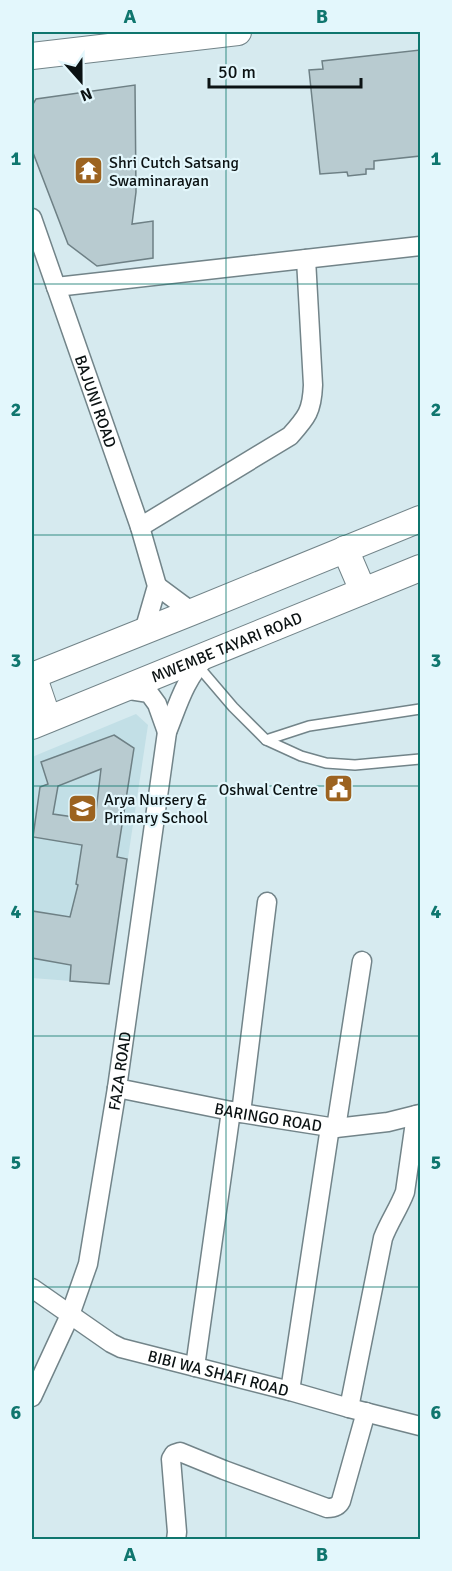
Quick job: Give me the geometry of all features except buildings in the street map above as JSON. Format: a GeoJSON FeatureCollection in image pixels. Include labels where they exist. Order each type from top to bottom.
{"type":"FeatureCollection","features":[{"type":"Feature","properties":{"kind":"street"},"geometry":{"type":"LineString","coordinates":[[32,56],[238,32]]}},
{"type":"Feature","properties":{"kind":"street","name":"BAJUNI ROAD"},"geometry":{"type":"LineString","coordinates":[[32,218],[140,527],[157,586]]}},
{"type":"Feature","properties":{"kind":"street"},"geometry":{"type":"LineString","coordinates":[[56,287],[420,246]]}},
{"type":"Feature","properties":{"kind":"street"},"geometry":{"type":"LineString","coordinates":[[140,527],[290,436],[306,419],[313,402],[314,385],[306,259]]}},
{"type":"Feature","properties":{"kind":"street"},"geometry":{"type":"LineString","coordinates":[[40,723],[32,676],[420,519]]}},
{"type":"Feature","properties":{"kind":"street"},"geometry":{"type":"LineString","coordinates":[[345,549],[363,591]]}},
{"type":"Feature","properties":{"kind":"street","name":"MWEMBE TAYARI ROAD"},"geometry":{"type":"LineString","coordinates":[[40,723],[123,689],[204,660],[420,568]]}},
{"type":"Feature","properties":{"kind":"street"},"geometry":{"type":"LineString","coordinates":[[144,631],[157,586],[192,612]]}},
{"type":"Feature","properties":{"kind":"street"},"geometry":{"type":"LineString","coordinates":[[167,732],[187,681],[204,660]]}},
{"type":"Feature","properties":{"kind":"street"},"geometry":{"type":"LineString","coordinates":[[123,689],[149,693],[157,704],[167,732]]}},
{"type":"Feature","properties":{"kind":"street","name":"FAZA ROAD"},"geometry":{"type":"LineString","coordinates":[[32,1397],[70,1314],[88,1264],[117,1089],[167,732]]}},
{"type":"Feature","properties":{"kind":"street"},"geometry":{"type":"LineString","coordinates":[[195,1367],[267,902]]}},
{"type":"Feature","properties":{"kind":"street"},"geometry":{"type":"LineString","coordinates":[[290,1391],[362,961]]}},
{"type":"Feature","properties":{"kind":"street","name":"BARINGO ROAD"},"geometry":{"type":"LineString","coordinates":[[117,1089],[236,1112],[333,1127],[388,1122],[418,1114]]}},
{"type":"Feature","properties":{"kind":"street"},"geometry":{"type":"LineString","coordinates":[[176,1539],[171,1458],[180,1452],[327,1508],[334,1508],[340,1504],[358,1410],[383,1238],[405,1192],[418,1114]]}},
{"type":"Feature","properties":{"kind":"street","name":"BIBI WA SHAFI ROAD"},"geometry":{"type":"LineString","coordinates":[[32,1288],[121,1348],[420,1426]]}},
{"type":"Feature","properties":{"kind":"lane"},"geometry":{"type":"LineString","coordinates":[[204,660],[233,707],[267,740],[301,756],[326,763],[355,765],[420,759]]}},
{"type":"Feature","properties":{"kind":"lane"},"geometry":{"type":"LineString","coordinates":[[267,740],[309,726],[420,709]]}},
{"type":"Feature","properties":{"kind":"shaded area","name":"Arya Nursery & Primary School"},"geometry":{"type":"Polygon","coordinates":[[[136,714],[148,725],[109,984],[32,978],[32,757],[136,714]]]}},
{"type":"Feature","properties":{"kind":"place","name":"Shri Cutch Satsang Swaminarayan"},"geometry":{"type":"Point","coordinates":[88,171]}},
{"type":"Feature","properties":{"kind":"place","name":"Oshwal Centre"},"geometry":{"type":"Point","coordinates":[339,789]}},
{"type":"Feature","properties":{"kind":"place","name":"Arya Nursery & Primary School"},"geometry":{"type":"Point","coordinates":[83,808]}}]}
